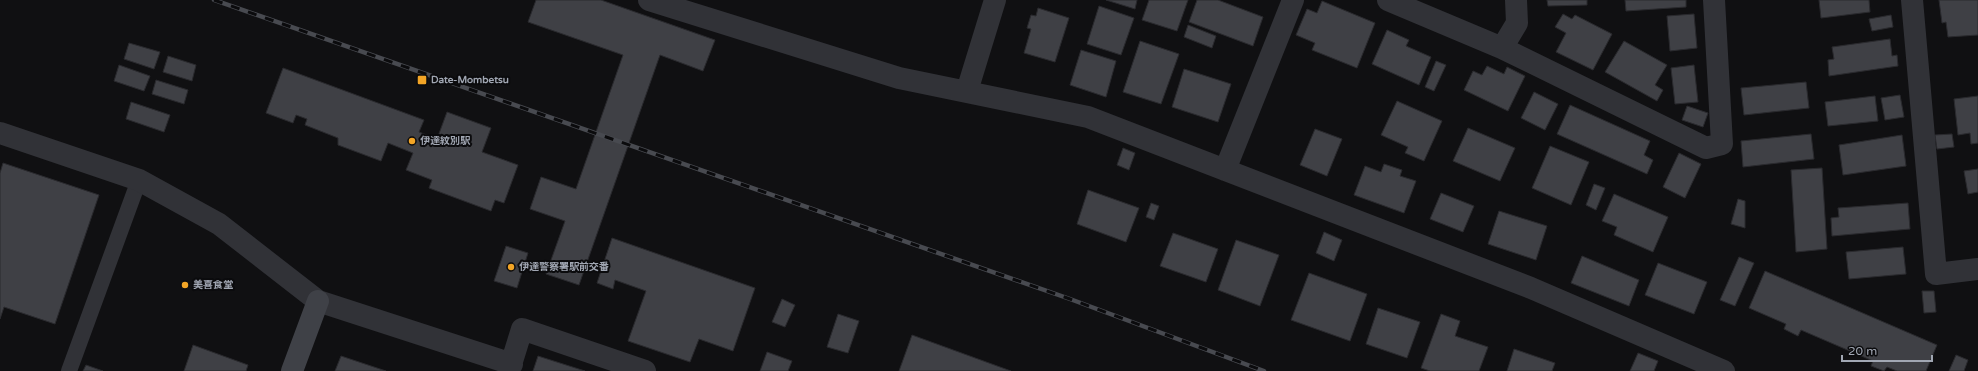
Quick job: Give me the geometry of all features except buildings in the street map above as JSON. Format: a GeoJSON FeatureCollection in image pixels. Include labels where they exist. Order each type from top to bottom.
{"type":"FeatureCollection","features":[{"type":"Feature","properties":{"kind":"main road"},"geometry":{"type":"LineString","coordinates":[[292,371],[318,301]]}},
{"type":"Feature","properties":{"kind":"street"},"geometry":{"type":"LineString","coordinates":[[649,0],[899,78],[1088,117],[1532,288],[1724,371]]}},
{"type":"Feature","properties":{"kind":"street"},"geometry":{"type":"LineString","coordinates":[[967,92],[996,0]]}},
{"type":"Feature","properties":{"kind":"street"},"geometry":{"type":"LineString","coordinates":[[1225,170],[1293,0]]}},
{"type":"Feature","properties":{"kind":"street"},"geometry":{"type":"LineString","coordinates":[[1388,0],[1502,48],[1706,148],[1722,144],[1714,0]]}},
{"type":"Feature","properties":{"kind":"street"},"geometry":{"type":"LineString","coordinates":[[1502,48],[1517,23],[1516,0]]}},
{"type":"Feature","properties":{"kind":"street"},"geometry":{"type":"LineString","coordinates":[[1912,0],[1936,274],[1978,269]]}},
{"type":"Feature","properties":{"kind":"street"},"geometry":{"type":"LineString","coordinates":[[0,133],[139,180],[219,224],[318,301],[510,367],[522,329],[645,371]]}},
{"type":"Feature","properties":{"kind":"lane"},"geometry":{"type":"LineString","coordinates":[[69,371],[139,180]]}},
{"type":"Feature","properties":{"kind":"railway"},"geometry":{"type":"LineString","coordinates":[[214,0],[1070,299],[1264,371]]}},
{"type":"Feature","properties":{"kind":"place","name":"Date-Mombetsu"},"geometry":{"type":"Point","coordinates":[422,80]}},
{"type":"Feature","properties":{"kind":"place","name":"伊達紋別駅"},"geometry":{"type":"Point","coordinates":[412,141]}},
{"type":"Feature","properties":{"kind":"place","name":"伊達警察署駅前交番"},"geometry":{"type":"Point","coordinates":[511,267]}},
{"type":"Feature","properties":{"kind":"place","name":"美喜食堂"},"geometry":{"type":"Point","coordinates":[185,285]}}]}
